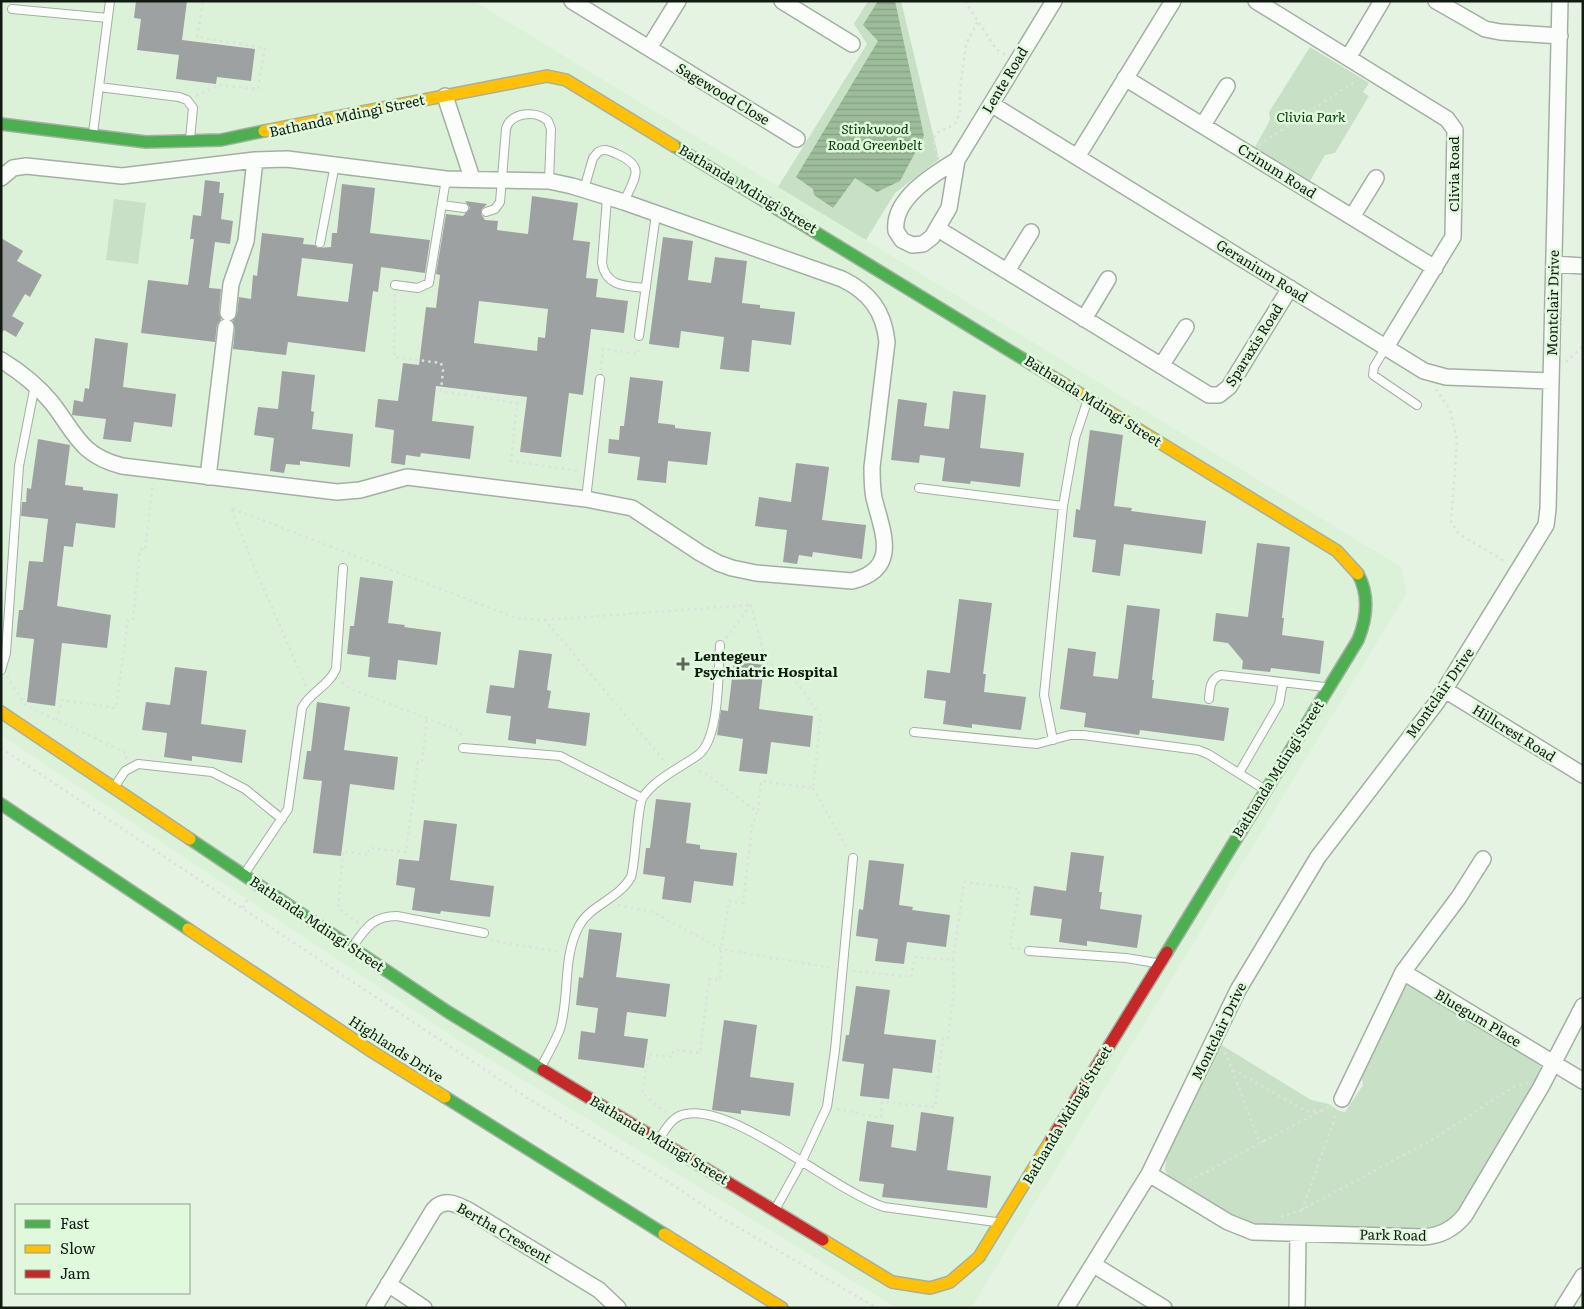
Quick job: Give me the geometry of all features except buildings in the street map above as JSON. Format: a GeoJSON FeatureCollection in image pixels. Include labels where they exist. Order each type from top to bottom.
{"type":"FeatureCollection","features":[{"type":"Feature","properties":{"kind":"street","name":"Sagewood Close"},"geometry":{"type":"LineString","coordinates":[[572,1],[797,139]]}},
{"type":"Feature","properties":{"kind":"street"},"geometry":{"type":"LineString","coordinates":[[649,48],[678,1]]}},
{"type":"Feature","properties":{"kind":"street"},"geometry":{"type":"LineString","coordinates":[[782,1],[852,44]]}},
{"type":"Feature","properties":{"kind":"street","name":"Lente Road"},"geometry":{"type":"LineString","coordinates":[[957,160],[942,169],[908,199],[898,215],[896,225],[899,236],[912,245],[928,241],[938,229],[952,198],[957,160],[1054,1]]}},
{"type":"Feature","properties":{"kind":"street"},"geometry":{"type":"LineString","coordinates":[[1076,157],[1173,1]]}},
{"type":"Feature","properties":{"kind":"street","name":"Clivia Road"},"geometry":{"type":"LineString","coordinates":[[1256,1],[1447,119],[1453,126],[1456,135],[1454,233],[1386,347]]}},
{"type":"Feature","properties":{"kind":"street"},"geometry":{"type":"LineString","coordinates":[[1348,58],[1382,1]]}},
{"type":"Feature","properties":{"kind":"street"},"geometry":{"type":"LineString","coordinates":[[1436,1],[1485,29],[1560,36]]}},
{"type":"Feature","properties":{"kind":"street","name":"Montclair Drive"},"geometry":{"type":"LineString","coordinates":[[1066,1308],[1149,1174],[1238,990],[1318,857],[1445,690],[1542,534],[1547,517],[1560,1]]}},
{"type":"Feature","properties":{"kind":"street","name":"Bathanda Mdingi Street"},"geometry":{"type":"LineString","coordinates":[[1,124],[146,142],[189,142],[262,133],[546,76],[566,80],[1337,551],[1354,565],[1366,590],[1366,618],[1358,640],[1001,1222],[979,1257],[967,1271],[939,1288],[926,1290],[892,1282],[448,1012],[1,712]]}},
{"type":"Feature","properties":{"kind":"street","name":"Crinum Road"},"geometry":{"type":"LineString","coordinates":[[1126,78],[1434,268]]}},
{"type":"Feature","properties":{"kind":"street"},"geometry":{"type":"LineString","coordinates":[[1202,125],[1227,86]]}},
{"type":"Feature","properties":{"kind":"street"},"geometry":{"type":"LineString","coordinates":[[445,96],[472,178]]}},
{"type":"Feature","properties":{"kind":"street","name":"Geranium Road"},"geometry":{"type":"LineString","coordinates":[[991,104],[1424,371],[1446,378],[1551,380]]}},
{"type":"Feature","properties":{"kind":"street","name":"Bathanda Mdingi Street"},"geometry":{"type":"LineString","coordinates":[[1,178],[13,168],[26,166],[122,176],[255,160],[287,159],[446,179],[472,178],[549,181],[624,202],[842,279],[860,289],[876,304],[883,319],[887,342],[872,467],[872,484],[885,532],[885,548],[880,563],[874,570],[861,578],[852,580],[756,573],[718,563],[632,508],[586,499],[407,477],[360,490],[337,492],[122,466],[104,461],[92,454],[80,443],[51,402],[35,385],[1,360]]}},
{"type":"Feature","properties":{"kind":"street"},"geometry":{"type":"LineString","coordinates":[[208,476],[231,284],[246,242],[255,160]]}},
{"type":"Feature","properties":{"kind":"street"},"geometry":{"type":"LineString","coordinates":[[1352,217],[1376,178]]}},
{"type":"Feature","properties":{"kind":"street","name":"Sparaxis Road"},"geometry":{"type":"LineString","coordinates":[[938,229],[1209,395],[1225,392],[1290,288]]}},
{"type":"Feature","properties":{"kind":"street"},"geometry":{"type":"LineString","coordinates":[[1007,271],[1031,232]]}},
{"type":"Feature","properties":{"kind":"street"},"geometry":{"type":"LineString","coordinates":[[1554,264],[1583,266]]}},
{"type":"Feature","properties":{"kind":"street"},"geometry":{"type":"LineString","coordinates":[[1084,319],[1108,279]]}},
{"type":"Feature","properties":{"kind":"street"},"geometry":{"type":"LineString","coordinates":[[1161,366],[1186,326]]}},
{"type":"Feature","properties":{"kind":"street","name":"Hillcrest Road"},"geometry":{"type":"LineString","coordinates":[[1445,690],[1583,775]]}},
{"type":"Feature","properties":{"kind":"street","name":"Highlands Drive"},"geometry":{"type":"LineString","coordinates":[[1,804],[376,1055],[782,1308]]}},
{"type":"Feature","properties":{"kind":"street"},"geometry":{"type":"LineString","coordinates":[[1342,1099],[1402,972],[1459,898],[1483,859]]}},
{"type":"Feature","properties":{"kind":"street","name":"Bluegum Place"},"geometry":{"type":"LineString","coordinates":[[1402,972],[1583,1082]]}},
{"type":"Feature","properties":{"kind":"street","name":"Park Road"},"geometry":{"type":"LineString","coordinates":[[1149,1174],[1235,1226],[1264,1233],[1423,1237],[1449,1230],[1465,1214],[1541,1087],[1583,1006]]}},
{"type":"Feature","properties":{"kind":"street","name":"Bertha Crescent"},"geometry":{"type":"LineString","coordinates":[[374,1308],[434,1209],[446,1202],[454,1203],[468,1210],[599,1290],[618,1308]]}},
{"type":"Feature","properties":{"kind":"street"},"geometry":{"type":"LineString","coordinates":[[1297,1308],[1298,1234]]}},
{"type":"Feature","properties":{"kind":"street"},"geometry":{"type":"LineString","coordinates":[[1094,1265],[1164,1308]]}},
{"type":"Feature","properties":{"kind":"street"},"geometry":{"type":"LineString","coordinates":[[1563,1308],[1583,1276]]}},
{"type":"Feature","properties":{"kind":"street"},"geometry":{"type":"LineString","coordinates":[[388,1284],[424,1308]]}},
{"type":"Feature","properties":{"kind":"lane"},"geometry":{"type":"LineString","coordinates":[[92,135],[110,1]]}},
{"type":"Feature","properties":{"kind":"lane"},"geometry":{"type":"LineString","coordinates":[[12,9],[108,18]]}},
{"type":"Feature","properties":{"kind":"lane"},"geometry":{"type":"LineString","coordinates":[[99,87],[179,97],[187,100],[193,108],[189,142]]}},
{"type":"Feature","properties":{"kind":"lane"},"geometry":{"type":"LineString","coordinates":[[486,212],[494,209],[500,202],[507,122],[515,116],[537,115],[548,121],[551,129],[549,181]]}},
{"type":"Feature","properties":{"kind":"lane"},"geometry":{"type":"LineString","coordinates":[[584,190],[593,158],[598,152],[609,150],[630,159],[636,168],[636,173],[624,202]]}},
{"type":"Feature","properties":{"kind":"lane"},"geometry":{"type":"LineString","coordinates":[[320,243],[335,164]]}},
{"type":"Feature","properties":{"kind":"lane"},"geometry":{"type":"LineString","coordinates":[[395,285],[418,288],[429,283],[446,179]]}},
{"type":"Feature","properties":{"kind":"lane"},"geometry":{"type":"LineString","coordinates":[[607,198],[602,263],[605,274],[619,285],[646,288]]}},
{"type":"Feature","properties":{"kind":"lane"},"geometry":{"type":"LineString","coordinates":[[442,205],[464,208]]}},
{"type":"Feature","properties":{"kind":"lane"},"geometry":{"type":"LineString","coordinates":[[640,336],[656,214]]}},
{"type":"Feature","properties":{"kind":"lane"},"geometry":{"type":"LineString","coordinates":[[1386,347],[1374,367],[1373,375],[1417,405]]}},
{"type":"Feature","properties":{"kind":"lane"},"geometry":{"type":"LineString","coordinates":[[586,499],[600,379]]}},
{"type":"Feature","properties":{"kind":"lane"},"geometry":{"type":"LineString","coordinates":[[2,669],[6,653],[19,466],[35,385]]}},
{"type":"Feature","properties":{"kind":"lane"},"geometry":{"type":"LineString","coordinates":[[1053,740],[1044,695],[1063,506],[1075,438],[1088,398]]}},
{"type":"Feature","properties":{"kind":"lane"},"geometry":{"type":"LineString","coordinates":[[919,488],[1063,506]]}},
{"type":"Feature","properties":{"kind":"lane"},"geometry":{"type":"LineString","coordinates":[[244,875],[288,809],[292,794],[302,708],[306,700],[334,675],[337,663],[343,568]]}},
{"type":"Feature","properties":{"kind":"lane"},"geometry":{"type":"LineString","coordinates":[[540,1068],[560,1028],[570,953],[579,926],[584,918],[619,892],[631,877],[642,798],[684,764],[700,754],[708,745],[712,731],[720,646]]}},
{"type":"Feature","properties":{"kind":"lane"},"geometry":{"type":"LineString","coordinates":[[1209,700],[1214,677],[1221,674],[1329,687]]}},
{"type":"Feature","properties":{"kind":"lane"},"geometry":{"type":"LineString","coordinates":[[1239,773],[1279,704],[1283,682]]}},
{"type":"Feature","properties":{"kind":"lane"},"geometry":{"type":"LineString","coordinates":[[914,732],[1037,744],[1070,735],[1083,735],[1198,750],[1266,790]]}},
{"type":"Feature","properties":{"kind":"lane"},"geometry":{"type":"LineString","coordinates":[[464,748],[560,756],[642,798]]}},
{"type":"Feature","properties":{"kind":"lane"},"geometry":{"type":"LineString","coordinates":[[113,787],[131,766],[146,764],[212,772],[244,789],[282,819]]}},
{"type":"Feature","properties":{"kind":"lane"},"geometry":{"type":"LineString","coordinates":[[774,1210],[802,1161],[827,1107],[835,1050],[853,858]]}},
{"type":"Feature","properties":{"kind":"lane"},"geometry":{"type":"LineString","coordinates":[[352,947],[366,928],[384,916],[397,916],[484,933]]}},
{"type":"Feature","properties":{"kind":"lane"},"geometry":{"type":"LineString","coordinates":[[1029,951],[1126,958],[1159,964]]}},
{"type":"Feature","properties":{"kind":"lane"},"geometry":{"type":"LineString","coordinates":[[658,1140],[673,1119],[685,1114],[713,1116],[733,1124],[802,1161],[859,1198],[884,1207],[1001,1222]]}},
{"type":"Feature","properties":{"kind":"path"},"geometry":{"type":"LineString","coordinates":[[187,100],[219,85],[258,89],[265,48],[197,37],[203,1]]}},
{"type":"Feature","properties":{"kind":"path"},"geometry":{"type":"LineString","coordinates":[[965,1],[996,49],[1016,62]]}},
{"type":"Feature","properties":{"kind":"path"},"geometry":{"type":"LineString","coordinates":[[942,169],[934,146],[935,134],[955,124],[960,113],[960,88],[966,44],[978,21]]}},
{"type":"Feature","properties":{"kind":"path"},"geometry":{"type":"LineString","coordinates":[[1254,148],[1362,76]]}},
{"type":"Feature","properties":{"kind":"path"},"geometry":{"type":"LineString","coordinates":[[395,285],[394,357],[441,363],[443,370],[441,391],[518,403],[511,461],[589,472]]}},
{"type":"Feature","properties":{"kind":"path"},"geometry":{"type":"LineString","coordinates":[[600,379],[603,350],[638,354],[640,336]]}},
{"type":"Feature","properties":{"kind":"path"},"geometry":{"type":"LineString","coordinates":[[1424,371],[1450,410],[1457,440],[1451,522],[1459,534],[1520,570]]}},
{"type":"Feature","properties":{"kind":"path"},"geometry":{"type":"LineString","coordinates":[[57,720],[62,700],[116,708],[128,619],[133,619],[140,549],[145,550],[155,470]]}},
{"type":"Feature","properties":{"kind":"path"},"geometry":{"type":"LineString","coordinates":[[316,691],[304,685],[232,508],[516,618],[545,620],[751,605]]}},
{"type":"Feature","properties":{"kind":"path"},"geometry":{"type":"LineString","coordinates":[[720,646],[751,605]]}},
{"type":"Feature","properties":{"kind":"path"},"geometry":{"type":"LineString","coordinates":[[751,605],[767,664],[786,668],[821,716],[813,788],[853,858]]}},
{"type":"Feature","properties":{"kind":"path"},"geometry":{"type":"LineString","coordinates":[[545,620],[674,772]]}},
{"type":"Feature","properties":{"kind":"path"},"geometry":{"type":"LineString","coordinates":[[2,669],[25,705],[126,753],[126,771]]}},
{"type":"Feature","properties":{"kind":"path"},"geometry":{"type":"LineString","coordinates":[[334,675],[349,688],[460,731],[464,748]]}},
{"type":"Feature","properties":{"kind":"path"},"geometry":{"type":"LineString","coordinates":[[366,928],[338,908],[343,851],[368,855],[369,848],[406,852],[418,762],[422,762],[428,719]]}},
{"type":"Feature","properties":{"kind":"path"},"geometry":{"type":"LineString","coordinates":[[1,748],[529,1099],[670,1183],[722,1218],[877,1308]]}},
{"type":"Feature","properties":{"kind":"path"},"geometry":{"type":"LineString","coordinates":[[684,764],[708,775],[758,812]]}},
{"type":"Feature","properties":{"kind":"path"},"geometry":{"type":"LineString","coordinates":[[673,1119],[642,1093],[649,1054],[672,1057],[674,1050],[700,1053],[709,979],[720,980],[729,901],[744,903],[752,826],[758,812],[761,781],[813,788]]}},
{"type":"Feature","properties":{"kind":"path"},"geometry":{"type":"LineString","coordinates":[[484,933],[494,941],[549,952],[570,953]]}},
{"type":"Feature","properties":{"kind":"path"},"geometry":{"type":"LineString","coordinates":[[827,1107],[881,1118],[882,1102],[935,1107],[943,1037],[948,1038],[954,989],[953,960]]}},
{"type":"Feature","properties":{"kind":"path"},"geometry":{"type":"LineString","coordinates":[[1212,1043],[1223,1047],[1258,1141],[1265,1142]]}},
{"type":"Feature","properties":{"kind":"path"},"geometry":{"type":"LineString","coordinates":[[1232,1069],[1306,1111],[1322,1111]]}},
{"type":"Feature","properties":{"kind":"path"},"geometry":{"type":"LineString","coordinates":[[1264,1233],[1276,1219],[1302,1210],[1435,1138],[1515,1086],[1525,1082],[1541,1087]]}},
{"type":"Feature","properties":{"kind":"path"},"geometry":{"type":"LineString","coordinates":[[1180,1193],[1186,1182],[1265,1142],[1342,1099]]}},
{"type":"Feature","properties":{"kind":"path"},"geometry":{"type":"LineString","coordinates":[[1302,1210],[1342,1099]]}},
{"type":"Feature","properties":{"kind":"shaded area","name":"Lentegeur Psychiatric Hospital"},"geometry":{"type":"Polygon","coordinates":[[[1,1],[474,1],[1401,567],[1407,593],[971,1308],[897,1308],[466,1045],[1,735],[1,1]]]}},
{"type":"Feature","properties":{"kind":"shaded area","name":"Stinkwood Road Greenbelt"},"geometry":{"type":"Polygon","coordinates":[[[878,1],[895,1],[924,136],[900,181],[877,192],[855,178],[833,208],[814,195],[813,189],[796,177],[878,41],[863,25],[878,1]]]}},
{"type":"Feature","properties":{"kind":"green space","name":"Stinkwood Road Greenbelt"},"geometry":{"type":"Polygon","coordinates":[[[868,1],[901,1],[939,159],[895,193],[866,240],[778,187],[867,44],[854,24],[868,1]]]}},
{"type":"Feature","properties":{"kind":"green space","name":"Clivia Park"},"geometry":{"type":"Polygon","coordinates":[[[1310,47],[1369,83],[1363,92],[1369,96],[1335,153],[1325,155],[1310,181],[1255,147],[1270,120],[1269,112],[1310,47]]]}},
{"type":"Feature","properties":{"kind":"green space"},"geometry":{"type":"Polygon","coordinates":[[[114,199],[146,203],[138,264],[106,260],[114,199]]]}},
{"type":"Feature","properties":{"kind":"green space"},"geometry":{"type":"Polygon","coordinates":[[[1407,985],[1414,986],[1536,1061],[1541,1067],[1541,1077],[1453,1218],[1440,1227],[1427,1230],[1256,1225],[1236,1219],[1169,1177],[1165,1170],[1166,1159],[1220,1044],[1311,1100],[1329,1104],[1339,1111],[1345,1112],[1363,1085],[1361,1073],[1403,987],[1407,985]]]}},
{"type":"Feature","properties":{"kind":"traffic: fast"},"geometry":{"type":"LineString","coordinates":[[1,124],[146,142],[221,140],[264,131]]}},
{"type":"Feature","properties":{"kind":"traffic: fast"},"geometry":{"type":"LineString","coordinates":[[674,146],[1033,365]]}},
{"type":"Feature","properties":{"kind":"traffic: fast"},"geometry":{"type":"LineString","coordinates":[[1167,952],[1358,640],[1366,607],[1364,590],[1358,574]]}},
{"type":"Feature","properties":{"kind":"traffic: fast"},"geometry":{"type":"LineString","coordinates":[[1,804],[188,929]]}},
{"type":"Feature","properties":{"kind":"traffic: fast"},"geometry":{"type":"LineString","coordinates":[[190,839],[448,1012],[543,1070]]}},
{"type":"Feature","properties":{"kind":"traffic: fast"},"geometry":{"type":"LineString","coordinates":[[445,1097],[664,1234]]}},
{"type":"Feature","properties":{"kind":"traffic: slow"},"geometry":{"type":"LineString","coordinates":[[264,131],[547,76],[566,80],[674,146]]}},
{"type":"Feature","properties":{"kind":"traffic: slow"},"geometry":{"type":"LineString","coordinates":[[1033,365],[1337,551],[1358,574]]}},
{"type":"Feature","properties":{"kind":"traffic: slow"},"geometry":{"type":"LineString","coordinates":[[1,712],[190,839]]}},
{"type":"Feature","properties":{"kind":"traffic: slow"},"geometry":{"type":"LineString","coordinates":[[188,929],[368,1049],[445,1097]]}},
{"type":"Feature","properties":{"kind":"traffic: slow"},"geometry":{"type":"LineString","coordinates":[[823,1240],[892,1282],[930,1288],[950,1282],[979,1257],[1051,1140]]}},
{"type":"Feature","properties":{"kind":"traffic: slow"},"geometry":{"type":"LineString","coordinates":[[664,1234],[782,1308]]}},
{"type":"Feature","properties":{"kind":"traffic: jam"},"geometry":{"type":"LineString","coordinates":[[1051,1140],[1167,952]]}},
{"type":"Feature","properties":{"kind":"traffic: jam"},"geometry":{"type":"LineString","coordinates":[[543,1070],[823,1240]]}},
{"type":"Feature","properties":{"kind":"place","name":"Lentegeur Psychiatric Hospital"},"geometry":{"type":"Point","coordinates":[683,664]}}]}
